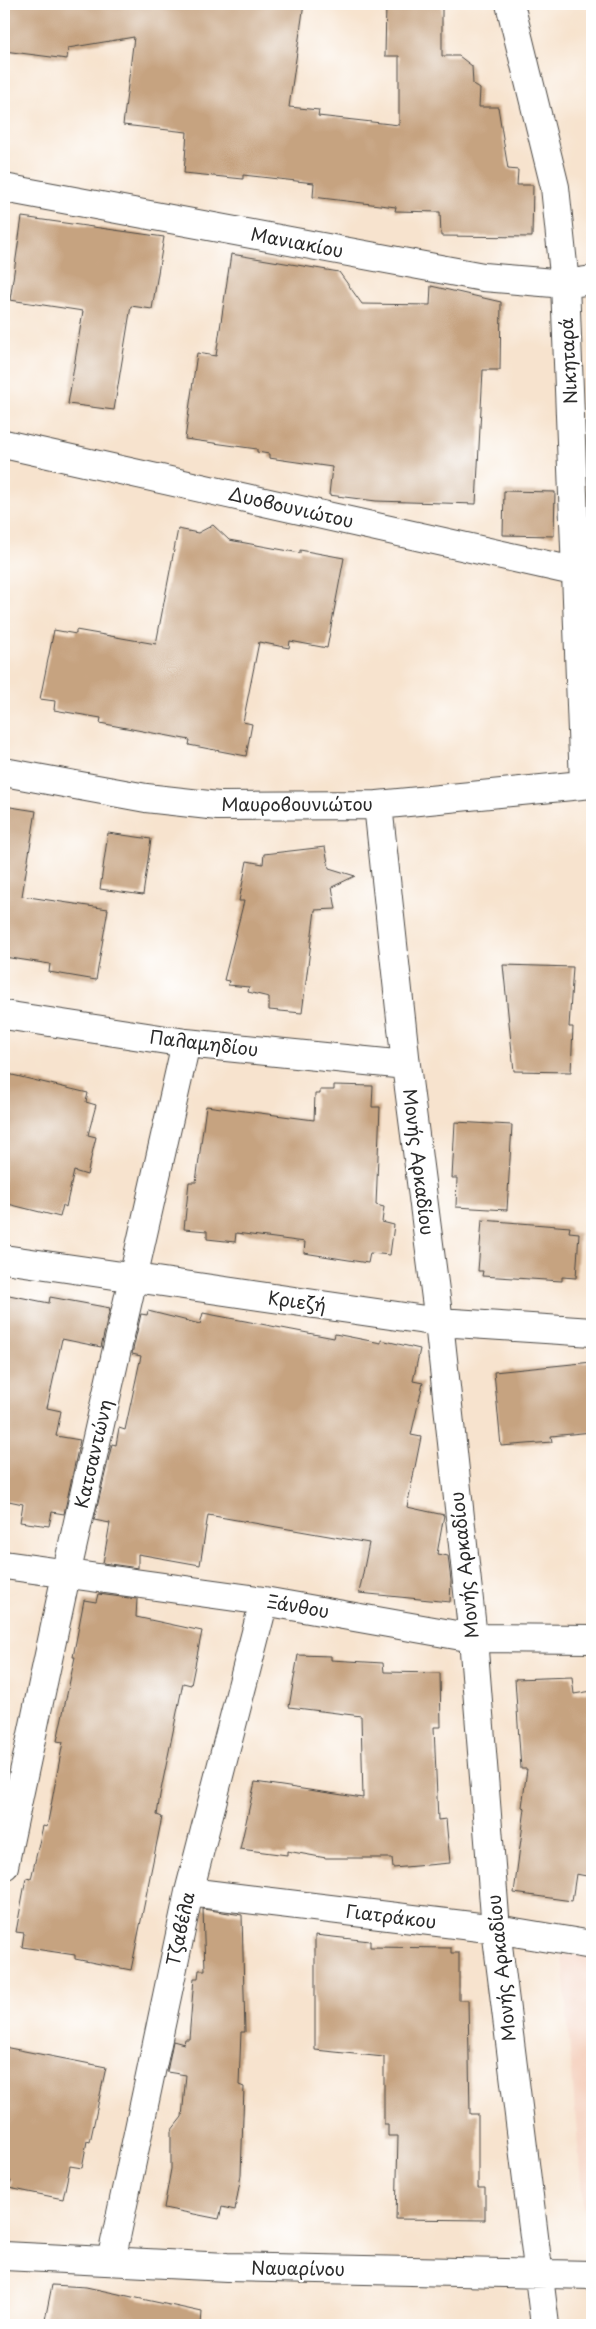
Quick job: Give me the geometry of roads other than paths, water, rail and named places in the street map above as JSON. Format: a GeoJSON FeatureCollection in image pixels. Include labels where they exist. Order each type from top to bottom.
{"type":"FeatureCollection","features":[{"type":"Feature","properties":{"kind":"street","name":"Νικηταρά"},"geometry":{"type":"LineString","coordinates":[[510,4],[555,187],[565,284],[588,784]]}},
{"type":"Feature","properties":{"kind":"street","name":"Μανιακίου"},"geometry":{"type":"LineString","coordinates":[[4,188],[483,277],[565,284],[592,280]]}},
{"type":"Feature","properties":{"kind":"street","name":"Δυοβουνιώτου"},"geometry":{"type":"LineString","coordinates":[[4,444],[578,572]]}},
{"type":"Feature","properties":{"kind":"street","name":"Μαυροβουνιώτου"},"geometry":{"type":"LineString","coordinates":[[4,772],[146,798],[218,806],[378,805],[588,784]]}},
{"type":"Feature","properties":{"kind":"street","name":"Μονής Αρκαδίου"},"geometry":{"type":"LineString","coordinates":[[378,805],[406,1065],[439,1322],[473,1638],[496,1929],[545,2325]]}},
{"type":"Feature","properties":{"kind":"street","name":"Παλαμηδίου"},"geometry":{"type":"LineString","coordinates":[[4,1015],[186,1044],[406,1065]]}},
{"type":"Feature","properties":{"kind":"street","name":"Κατσαντώνη"},"geometry":{"type":"LineString","coordinates":[[4,1866],[66,1575],[186,1044]]}},
{"type":"Feature","properties":{"kind":"street","name":"Κριεζή"},"geometry":{"type":"LineString","coordinates":[[4,1259],[134,1280],[439,1322],[592,1332]]}},
{"type":"Feature","properties":{"kind":"street","name":"Ξάνθου"},"geometry":{"type":"LineString","coordinates":[[4,1565],[264,1601],[473,1638],[592,1639]]}},
{"type":"Feature","properties":{"kind":"street","name":"Τζαβέλα"},"geometry":{"type":"LineString","coordinates":[[111,2260],[189,1892],[264,1601]]}},
{"type":"Feature","properties":{"kind":"street","name":"Γιατράκου"},"geometry":{"type":"LineString","coordinates":[[189,1892],[496,1929],[592,1945]]}},
{"type":"Feature","properties":{"kind":"street","name":"Ναυαρίνου"},"geometry":{"type":"LineString","coordinates":[[4,2256],[226,2267],[592,2275]]}}]}
